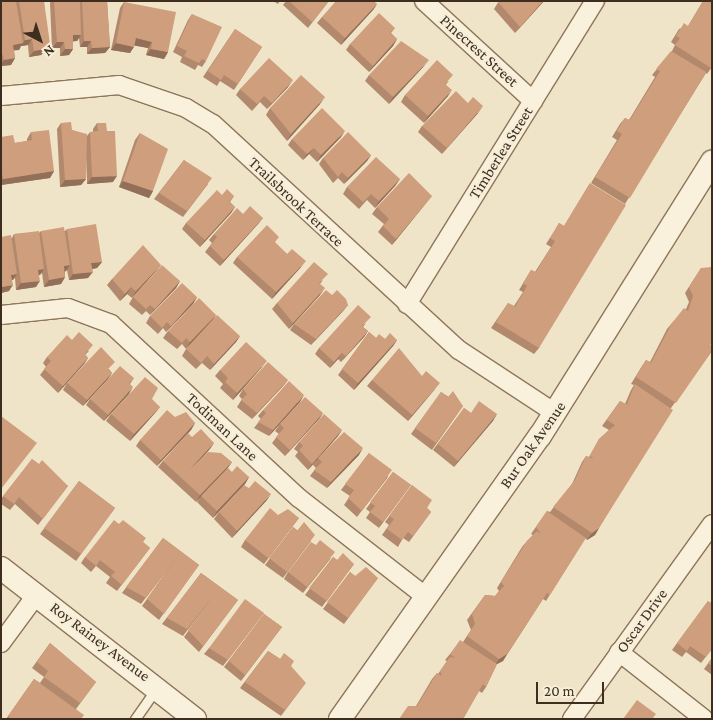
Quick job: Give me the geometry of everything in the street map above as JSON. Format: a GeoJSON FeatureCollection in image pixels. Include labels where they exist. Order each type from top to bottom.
{"type":"FeatureCollection","features":[{"type":"Feature","properties":{"kind":"street","name":"Pinecrest Street"},"geometry":{"type":"LineString","coordinates":[[424,1],[534,101]]}},
{"type":"Feature","properties":{"kind":"street","name":"Timberlea Street"},"geometry":{"type":"LineString","coordinates":[[407,304],[595,1]]}},
{"type":"Feature","properties":{"kind":"street","name":"Trailsbrook Terrace"},"geometry":{"type":"LineString","coordinates":[[1,96],[119,85],[186,108],[212,124],[459,350],[555,413]]}},
{"type":"Feature","properties":{"kind":"street","name":"Bur Oak Avenue"},"geometry":{"type":"LineString","coordinates":[[340,719],[555,413],[712,162]]}},
{"type":"Feature","properties":{"kind":"street","name":"Todiman Lane"},"geometry":{"type":"LineString","coordinates":[[1,315],[68,308],[111,324],[299,498],[426,596]]}},
{"type":"Feature","properties":{"kind":"street","name":"Oscar Drive"},"geometry":{"type":"LineString","coordinates":[[572,719],[712,524]]}},
{"type":"Feature","properties":{"kind":"street","name":"Roy Rainey Avenue"},"geometry":{"type":"LineString","coordinates":[[1,568],[158,686],[195,719]]}},
{"type":"Feature","properties":{"kind":"street"},"geometry":{"type":"LineString","coordinates":[[1,643],[37,594]]}},
{"type":"Feature","properties":{"kind":"street"},"geometry":{"type":"LineString","coordinates":[[619,652],[704,719]]}},
{"type":"Feature","properties":{"kind":"lane"},"geometry":{"type":"LineString","coordinates":[[135,719],[158,686]]}},
{"type":"Feature","properties":{"kind":"building"},"geometry":{"type":"Polygon","coordinates":[[[1,1],[16,1],[23,43],[13,45],[15,58],[4,60],[1,49],[1,1]]]}},
{"type":"Feature","properties":{"kind":"building"},"geometry":{"type":"Polygon","coordinates":[[[19,1],[44,1],[50,44],[45,49],[34,51],[32,39],[25,40],[19,1]]]}},
{"type":"Feature","properties":{"kind":"building"},"geometry":{"type":"Polygon","coordinates":[[[54,1],[80,1],[81,35],[73,35],[73,49],[65,49],[64,42],[57,42],[54,1]]]}},
{"type":"Feature","properties":{"kind":"building"},"geometry":{"type":"Polygon","coordinates":[[[82,1],[107,1],[110,47],[92,48],[91,41],[84,41],[82,1]]]}},
{"type":"Feature","properties":{"kind":"building"},"geometry":{"type":"Polygon","coordinates":[[[289,1],[329,1],[312,22],[289,1]]]}},
{"type":"Feature","properties":{"kind":"building"},"geometry":{"type":"Polygon","coordinates":[[[336,1],[374,1],[377,4],[345,38],[322,17],[336,1]]]}},
{"type":"Feature","properties":{"kind":"building"},"geometry":{"type":"Polygon","coordinates":[[[499,1],[543,1],[520,27],[499,1]]]}},
{"type":"Feature","properties":{"kind":"building"},"geometry":{"type":"Polygon","coordinates":[[[703,1],[712,1],[711,68],[675,45],[680,38],[676,36],[684,23],[688,26],[703,1]]]}},
{"type":"Feature","properties":{"kind":"building"},"geometry":{"type":"Polygon","coordinates":[[[124,2],[176,12],[168,52],[151,49],[152,42],[136,38],[134,47],[116,43],[124,2]]]}},
{"type":"Feature","properties":{"kind":"building"},"geometry":{"type":"Polygon","coordinates":[[[379,13],[395,28],[390,33],[397,39],[373,66],[350,44],[379,13]]]}},
{"type":"Feature","properties":{"kind":"building"},"geometry":{"type":"Polygon","coordinates":[[[192,14],[222,27],[206,61],[202,59],[199,63],[184,56],[187,51],[177,46],[192,14]]]}},
{"type":"Feature","properties":{"kind":"building"},"geometry":{"type":"Polygon","coordinates":[[[235,29],[262,47],[238,84],[224,75],[221,80],[208,71],[235,29]]]}},
{"type":"Feature","properties":{"kind":"building"},"geometry":{"type":"Polygon","coordinates":[[[401,41],[429,60],[393,97],[369,75],[401,41]]]}},
{"type":"Feature","properties":{"kind":"building"},"geometry":{"type":"Polygon","coordinates":[[[671,51],[706,72],[630,198],[595,177],[622,134],[617,131],[625,118],[630,120],[660,71],[656,69],[671,51]]]}},
{"type":"Feature","properties":{"kind":"building"},"geometry":{"type":"Polygon","coordinates":[[[269,58],[293,80],[272,103],[264,96],[257,104],[240,89],[269,58]]]}},
{"type":"Feature","properties":{"kind":"building"},"geometry":{"type":"Polygon","coordinates":[[[437,60],[453,75],[445,84],[452,90],[428,116],[405,95],[437,60]]]}},
{"type":"Feature","properties":{"kind":"building"},"geometry":{"type":"Polygon","coordinates":[[[301,75],[325,97],[291,134],[270,108],[301,75]]]}},
{"type":"Feature","properties":{"kind":"building"},"geometry":{"type":"Polygon","coordinates":[[[456,91],[468,103],[473,97],[483,106],[447,148],[422,126],[456,91]]]}},
{"type":"Feature","properties":{"kind":"building"},"geometry":{"type":"Polygon","coordinates":[[[322,108],[345,131],[321,155],[314,148],[307,154],[292,139],[322,108]]]}},
{"type":"Feature","properties":{"kind":"building"},"geometry":{"type":"Polygon","coordinates":[[[71,122],[72,130],[87,134],[86,179],[65,180],[61,123],[71,122]]]}},
{"type":"Feature","properties":{"kind":"building"},"geometry":{"type":"Polygon","coordinates":[[[97,123],[106,123],[107,131],[115,131],[117,176],[92,177],[90,132],[98,131],[97,123]]]}},
{"type":"Feature","properties":{"kind":"building"},"geometry":{"type":"Polygon","coordinates":[[[49,130],[54,171],[3,179],[1,169],[1,137],[13,135],[15,143],[32,140],[31,132],[49,130]]]}},
{"type":"Feature","properties":{"kind":"building"},"geometry":{"type":"Polygon","coordinates":[[[348,132],[371,155],[348,178],[342,172],[338,177],[323,158],[348,132]]]}},
{"type":"Feature","properties":{"kind":"building"},"geometry":{"type":"Polygon","coordinates":[[[140,133],[168,149],[153,191],[123,181],[140,133]]]}},
{"type":"Feature","properties":{"kind":"building"},"geometry":{"type":"Polygon","coordinates":[[[376,157],[400,179],[379,201],[371,194],[363,202],[347,187],[376,157]]]}},
{"type":"Feature","properties":{"kind":"building"},"geometry":{"type":"Polygon","coordinates":[[[184,160],[212,178],[187,211],[159,193],[184,160]]]}},
{"type":"Feature","properties":{"kind":"building"},"geometry":{"type":"Polygon","coordinates":[[[409,173],[432,196],[396,239],[383,226],[389,219],[377,207],[409,173]]]}},
{"type":"Feature","properties":{"kind":"building"},"geometry":{"type":"Polygon","coordinates":[[[590,183],[626,205],[539,348],[496,322],[508,303],[515,307],[527,286],[523,283],[531,270],[536,272],[555,241],[550,238],[559,223],[564,226],[590,183]]]}},
{"type":"Feature","properties":{"kind":"building"},"geometry":{"type":"Polygon","coordinates":[[[227,189],[234,196],[229,202],[235,207],[205,240],[186,223],[217,190],[222,195],[227,189]]]}},
{"type":"Feature","properties":{"kind":"building"},"geometry":{"type":"Polygon","coordinates":[[[250,206],[263,218],[224,260],[210,246],[217,237],[214,234],[237,208],[243,214],[250,206]]]}},
{"type":"Feature","properties":{"kind":"building"},"geometry":{"type":"Polygon","coordinates":[[[96,224],[102,262],[91,263],[93,272],[73,274],[67,229],[96,224]]]}},
{"type":"Feature","properties":{"kind":"building"},"geometry":{"type":"Polygon","coordinates":[[[267,225],[279,237],[275,242],[287,254],[292,249],[306,261],[276,292],[237,257],[267,225]]]}},
{"type":"Feature","properties":{"kind":"building"},"geometry":{"type":"Polygon","coordinates":[[[64,227],[70,265],[64,266],[65,277],[49,280],[41,231],[64,227]]]}},
{"type":"Feature","properties":{"kind":"building"},"geometry":{"type":"Polygon","coordinates":[[[39,231],[44,269],[38,270],[40,281],[21,283],[14,234],[39,231]]]}},
{"type":"Feature","properties":{"kind":"building"},"geometry":{"type":"Polygon","coordinates":[[[11,235],[17,274],[11,275],[13,285],[2,287],[1,237],[11,235]]]}},
{"type":"Feature","properties":{"kind":"building"},"geometry":{"type":"Polygon","coordinates":[[[143,245],[161,265],[136,291],[131,287],[125,294],[112,279],[143,245]]]}},
{"type":"Feature","properties":{"kind":"building"},"geometry":{"type":"Polygon","coordinates":[[[314,262],[328,274],[319,283],[325,288],[293,323],[277,303],[314,262]]]}},
{"type":"Feature","properties":{"kind":"building"},"geometry":{"type":"Polygon","coordinates":[[[162,265],[180,281],[155,309],[150,305],[146,309],[133,297],[162,265]]]}},
{"type":"Feature","properties":{"kind":"building"},"geometry":{"type":"Polygon","coordinates":[[[712,267],[712,343],[710,345],[712,346],[712,351],[676,403],[636,377],[646,360],[651,363],[672,323],[684,308],[688,311],[693,296],[689,287],[701,268],[712,267]]]}},
{"type":"Feature","properties":{"kind":"building"},"geometry":{"type":"Polygon","coordinates":[[[182,283],[197,297],[171,326],[167,322],[162,328],[150,316],[182,283]]]}},
{"type":"Feature","properties":{"kind":"building"},"geometry":{"type":"Polygon","coordinates":[[[326,290],[332,295],[337,290],[346,299],[348,305],[316,339],[294,324],[326,290]]]}},
{"type":"Feature","properties":{"kind":"building"},"geometry":{"type":"Polygon","coordinates":[[[199,298],[216,315],[190,342],[186,338],[182,343],[168,331],[199,298]]]}},
{"type":"Feature","properties":{"kind":"building"},"geometry":{"type":"Polygon","coordinates":[[[358,305],[371,317],[362,326],[368,331],[346,356],[342,353],[334,362],[319,348],[358,305]]]}},
{"type":"Feature","properties":{"kind":"building"},"geometry":{"type":"Polygon","coordinates":[[[217,315],[240,336],[214,364],[207,356],[201,363],[186,349],[217,315]]]}},
{"type":"Feature","properties":{"kind":"building"},"geometry":{"type":"Polygon","coordinates":[[[79,332],[93,345],[85,354],[88,358],[63,386],[44,369],[51,361],[47,357],[67,335],[72,340],[79,332]]]}},
{"type":"Feature","properties":{"kind":"building"},"geometry":{"type":"Polygon","coordinates":[[[369,332],[376,338],[379,334],[385,339],[390,333],[397,340],[358,383],[342,369],[369,332]]]}},
{"type":"Feature","properties":{"kind":"building"},"geometry":{"type":"Polygon","coordinates":[[[246,342],[267,361],[237,393],[225,382],[228,378],[220,370],[246,342]]]}},
{"type":"Feature","properties":{"kind":"building"},"geometry":{"type":"Polygon","coordinates":[[[101,347],[115,362],[108,369],[112,373],[87,400],[67,383],[101,347]]]}},
{"type":"Feature","properties":{"kind":"building"},"geometry":{"type":"Polygon","coordinates":[[[399,348],[422,376],[426,371],[440,383],[412,415],[372,380],[399,348]]]}},
{"type":"Feature","properties":{"kind":"building"},"geometry":{"type":"Polygon","coordinates":[[[268,362],[288,380],[257,413],[241,400],[247,394],[243,389],[268,362]]]}},
{"type":"Feature","properties":{"kind":"building"},"geometry":{"type":"Polygon","coordinates":[[[120,366],[134,378],[129,383],[133,387],[108,415],[90,399],[120,366]]]}},
{"type":"Feature","properties":{"kind":"building"},"geometry":{"type":"Polygon","coordinates":[[[145,377],[158,388],[152,399],[160,407],[134,434],[111,414],[145,377]]]}},
{"type":"Feature","properties":{"kind":"building"},"geometry":{"type":"Polygon","coordinates":[[[289,381],[304,395],[273,430],[258,422],[266,413],[263,410],[289,381]]]}},
{"type":"Feature","properties":{"kind":"building"},"geometry":{"type":"Polygon","coordinates":[[[635,384],[673,410],[599,528],[592,533],[553,507],[575,480],[586,456],[594,459],[590,456],[599,439],[615,425],[607,420],[620,401],[630,406],[627,404],[635,384]]]}},
{"type":"Feature","properties":{"kind":"building"},"geometry":{"type":"Polygon","coordinates":[[[453,391],[463,406],[436,443],[415,428],[441,392],[448,397],[453,391]]]}},
{"type":"Feature","properties":{"kind":"building"},"geometry":{"type":"Polygon","coordinates":[[[305,397],[323,413],[290,450],[276,437],[284,428],[280,424],[305,397]]]}},
{"type":"Feature","properties":{"kind":"building"},"geometry":{"type":"Polygon","coordinates":[[[479,401],[497,414],[458,461],[438,444],[464,408],[471,413],[479,401]]]}},
{"type":"Feature","properties":{"kind":"building"},"geometry":{"type":"Polygon","coordinates":[[[167,410],[175,417],[186,412],[195,423],[161,460],[140,440],[167,410]]]}},
{"type":"Feature","properties":{"kind":"building"},"geometry":{"type":"Polygon","coordinates":[[[324,414],[342,430],[312,464],[299,450],[303,446],[299,442],[324,414]]]}},
{"type":"Feature","properties":{"kind":"building"},"geometry":{"type":"Polygon","coordinates":[[[1,416],[37,443],[1,489],[1,416]]]}},
{"type":"Feature","properties":{"kind":"building"},"geometry":{"type":"Polygon","coordinates":[[[201,429],[214,443],[190,469],[208,452],[221,453],[232,462],[200,495],[163,461],[188,433],[192,437],[201,429]]]}},
{"type":"Feature","properties":{"kind":"building"},"geometry":{"type":"Polygon","coordinates":[[[344,432],[363,448],[331,482],[314,470],[322,462],[318,458],[344,432]]]}},
{"type":"Feature","properties":{"kind":"building"},"geometry":{"type":"Polygon","coordinates":[[[369,453],[392,470],[362,511],[348,498],[354,490],[345,484],[369,453]]]}},
{"type":"Feature","properties":{"kind":"building"},"geometry":{"type":"Polygon","coordinates":[[[32,459],[39,464],[42,460],[68,486],[43,519],[19,497],[14,504],[3,496],[32,459]]]}},
{"type":"Feature","properties":{"kind":"building"},"geometry":{"type":"Polygon","coordinates":[[[237,466],[249,477],[217,511],[201,496],[228,468],[232,472],[237,466]]]}},
{"type":"Feature","properties":{"kind":"building"},"geometry":{"type":"Polygon","coordinates":[[[393,472],[411,485],[383,522],[370,512],[375,506],[370,502],[393,472]]]}},
{"type":"Feature","properties":{"kind":"building"},"geometry":{"type":"Polygon","coordinates":[[[79,481],[115,508],[81,554],[44,528],[79,481]]]}},
{"type":"Feature","properties":{"kind":"building"},"geometry":{"type":"Polygon","coordinates":[[[255,481],[271,494],[237,531],[219,512],[244,485],[249,488],[255,481]]]}},
{"type":"Feature","properties":{"kind":"building"},"geometry":{"type":"Polygon","coordinates":[[[412,485],[432,500],[427,508],[431,512],[413,536],[408,532],[402,540],[387,529],[394,519],[389,516],[412,485]]]}},
{"type":"Feature","properties":{"kind":"building"},"geometry":{"type":"Polygon","coordinates":[[[270,508],[278,515],[288,509],[299,518],[268,558],[245,540],[270,508]]]}},
{"type":"Feature","properties":{"kind":"building"},"geometry":{"type":"Polygon","coordinates":[[[547,511],[586,538],[550,595],[547,593],[507,654],[499,659],[467,636],[475,624],[472,614],[485,595],[495,596],[504,586],[501,582],[527,541],[537,531],[541,534],[536,527],[547,511]]]}},
{"type":"Feature","properties":{"kind":"building"},"geometry":{"type":"Polygon","coordinates":[[[114,520],[119,524],[123,520],[146,538],[143,542],[150,548],[122,585],[111,576],[115,572],[100,560],[96,566],[85,557],[114,520]]]}},
{"type":"Feature","properties":{"kind":"building"},"geometry":{"type":"Polygon","coordinates":[[[304,522],[315,535],[287,572],[269,558],[293,527],[297,531],[304,522]]]}},
{"type":"Feature","properties":{"kind":"building"},"geometry":{"type":"Polygon","coordinates":[[[163,538],[199,565],[164,614],[147,599],[176,559],[146,598],[126,587],[163,538]]]}},
{"type":"Feature","properties":{"kind":"building"},"geometry":{"type":"Polygon","coordinates":[[[320,540],[335,552],[307,587],[288,572],[311,542],[316,545],[320,540]]]}},
{"type":"Feature","properties":{"kind":"building"},"geometry":{"type":"Polygon","coordinates":[[[343,553],[354,564],[327,601],[309,588],[333,557],[337,560],[343,553]]]}},
{"type":"Feature","properties":{"kind":"building"},"geometry":{"type":"Polygon","coordinates":[[[366,567],[378,578],[348,618],[327,602],[350,572],[355,576],[366,567]]]}},
{"type":"Feature","properties":{"kind":"building"},"geometry":{"type":"Polygon","coordinates":[[[201,573],[238,600],[203,646],[188,630],[213,596],[187,629],[167,618],[201,573]]]}},
{"type":"Feature","properties":{"kind":"building"},"geometry":{"type":"Polygon","coordinates":[[[245,599],[264,613],[228,660],[209,648],[245,599]]]}},
{"type":"Feature","properties":{"kind":"building"},"geometry":{"type":"Polygon","coordinates":[[[708,601],[712,603],[712,649],[706,657],[690,646],[687,651],[677,643],[708,601]]]}},
{"type":"Feature","properties":{"kind":"building"},"geometry":{"type":"Polygon","coordinates":[[[264,614],[282,627],[245,675],[229,661],[264,614]]]}},
{"type":"Feature","properties":{"kind":"building"},"geometry":{"type":"Polygon","coordinates":[[[460,640],[497,664],[486,687],[483,684],[463,719],[460,717],[459,719],[399,719],[408,706],[417,706],[437,673],[442,676],[440,671],[450,657],[455,658],[450,654],[460,640]]]}},
{"type":"Feature","properties":{"kind":"building"},"geometry":{"type":"Polygon","coordinates":[[[50,643],[96,682],[80,703],[44,677],[48,671],[37,662],[50,643]]]}},
{"type":"Feature","properties":{"kind":"building"},"geometry":{"type":"Polygon","coordinates":[[[268,651],[280,659],[284,653],[294,661],[291,666],[306,683],[285,710],[245,682],[268,651]]]}},
{"type":"Feature","properties":{"kind":"building"},"geometry":{"type":"Polygon","coordinates":[[[712,658],[712,666],[708,663],[712,658]]]}},
{"type":"Feature","properties":{"kind":"building"},"geometry":{"type":"Polygon","coordinates":[[[34,679],[84,715],[81,719],[11,719],[8,716],[34,679]]]}},
{"type":"Feature","properties":{"kind":"building"},"geometry":{"type":"Polygon","coordinates":[[[637,700],[656,714],[652,719],[623,719],[637,700]]]}}]}
